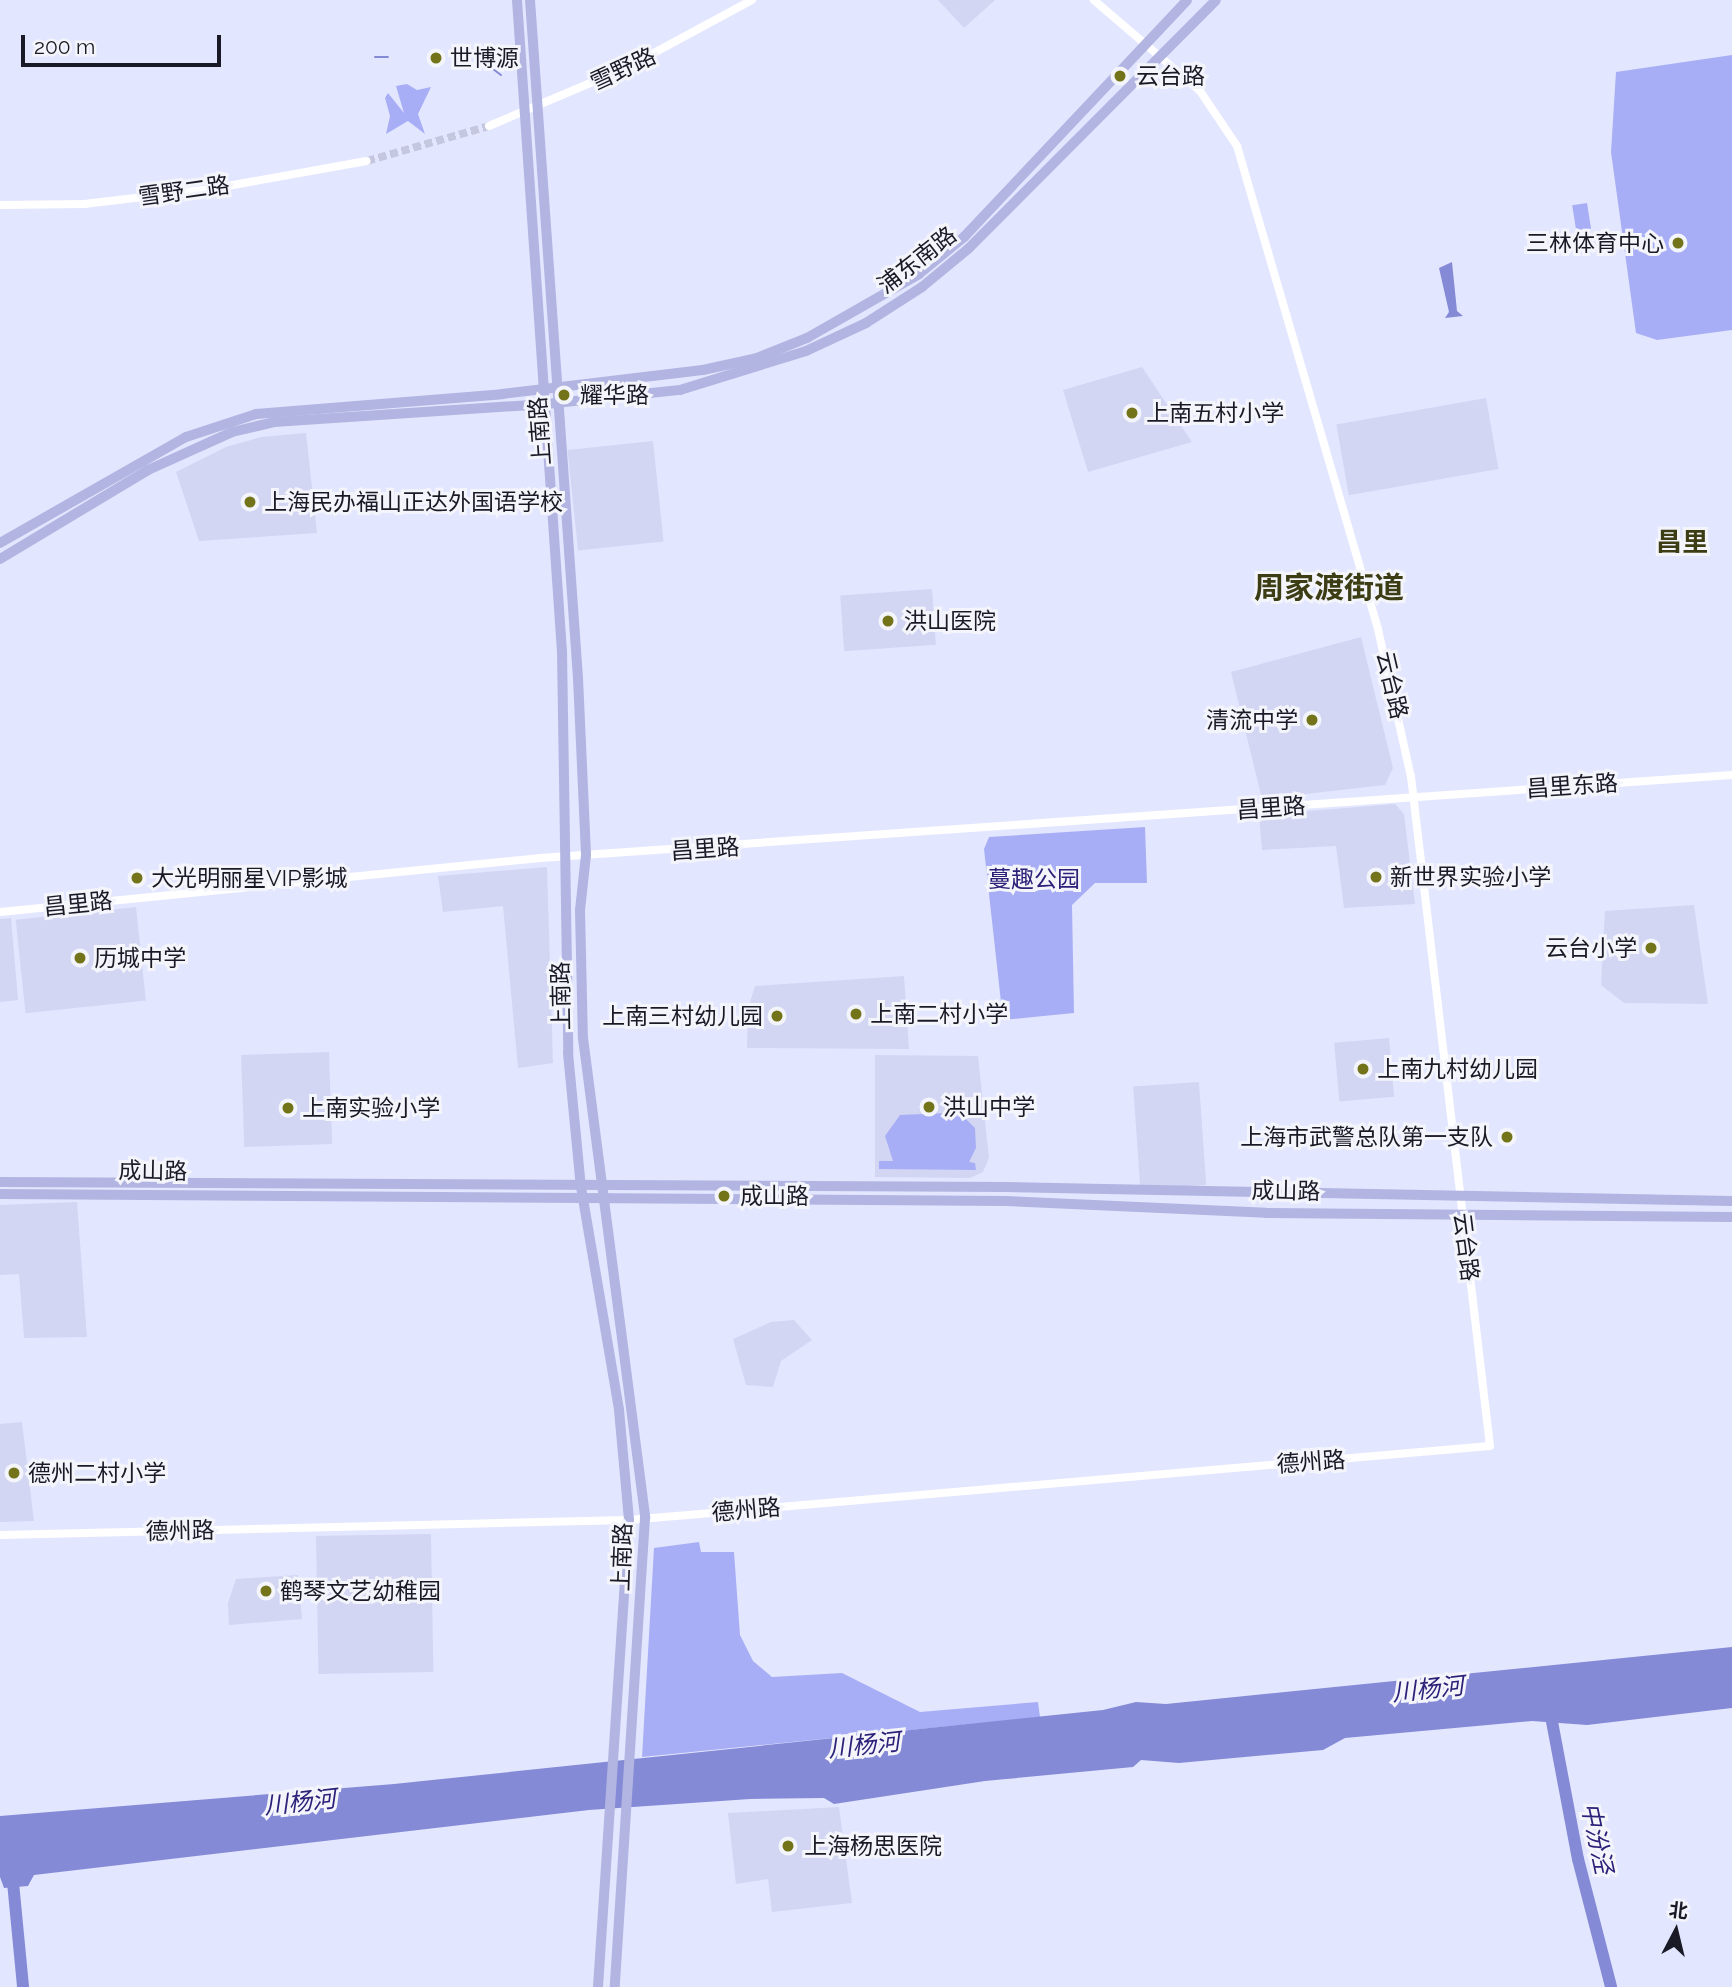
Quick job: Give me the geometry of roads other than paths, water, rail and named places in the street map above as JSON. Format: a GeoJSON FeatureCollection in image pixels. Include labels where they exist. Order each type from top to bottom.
{"type":"FeatureCollection","features":[{"type":"Feature","properties":{"kind":"main road","name":"上南路"},"geometry":{"type":"LineString","coordinates":[[517,0],[562,651],[569,857],[568,1053],[581,1186],[619,1410],[629,1520],[606,1818],[598,1987]]}},
{"type":"Feature","properties":{"kind":"main road","name":"上南路"},"geometry":{"type":"LineString","coordinates":[[530,0],[560,401],[586,855],[580,910],[583,1038],[645,1518],[623,1817],[615,1987]]}},
{"type":"Feature","properties":{"kind":"main road","name":"浦东南路"},"geometry":{"type":"LineString","coordinates":[[558,387],[702,370],[757,358],[862,309],[919,274],[964,237],[1187,0]]}},
{"type":"Feature","properties":{"kind":"main road","name":"浦东南路"},"geometry":{"type":"LineString","coordinates":[[560,401],[680,390],[806,351],[866,323],[922,287],[968,249],[1158,55],[1216,0]]}},
{"type":"Feature","properties":{"kind":"main road"},"geometry":{"type":"LineString","coordinates":[[0,543],[186,437],[228,421],[287,408],[558,387]]}},
{"type":"Feature","properties":{"kind":"main road"},"geometry":{"type":"LineString","coordinates":[[0,559],[148,470],[232,432],[274,422],[560,401]]}},
{"type":"Feature","properties":{"kind":"main road","name":"成山路"},"geometry":{"type":"LineString","coordinates":[[0,1182],[1005,1187],[1460,1199],[1732,1201]]}},
{"type":"Feature","properties":{"kind":"main road","name":"成山路"},"geometry":{"type":"LineString","coordinates":[[0,1194],[86,1191],[604,1200],[1006,1201],[1266,1213],[1732,1217]]}},
{"type":"Feature","properties":{"kind":"street","name":"雪野路"},"geometry":{"type":"LineString","coordinates":[[489,126],[525,113],[656,54],[752,0]]}},
{"type":"Feature","properties":{"kind":"street","name":"云台路"},"geometry":{"type":"LineString","coordinates":[[1094,0],[1215,108],[1250,177],[1390,674],[1412,797],[1490,1446]]}},
{"type":"Feature","properties":{"kind":"street","name":"雪野二路"},"geometry":{"type":"LineString","coordinates":[[0,205],[84,204],[211,189],[367,161]]}},
{"type":"Feature","properties":{"kind":"street","name":"昌里东路"},"geometry":{"type":"LineString","coordinates":[[1412,797],[1732,775]]}},
{"type":"Feature","properties":{"kind":"street","name":"昌里路"},"geometry":{"type":"LineString","coordinates":[[0,912],[586,855],[1412,797]]}},
{"type":"Feature","properties":{"kind":"street","name":"德州路"},"geometry":{"type":"LineString","coordinates":[[0,1535],[629,1520],[1490,1446]]}},
{"type":"Feature","properties":{"kind":"water"},"geometry":{"type":"Polygon","coordinates":[[[1452,262],[1457,311],[1463,316],[1445,318],[1449,312],[1439,268],[1452,262]]]}},
{"type":"Feature","properties":{"kind":"water","name":"川杨河"},"geometry":{"type":"Polygon","coordinates":[[[1732,1647],[1732,1708],[1587,1725],[1532,1721],[1345,1738],[1323,1750],[1179,1763],[1141,1760],[1133,1767],[985,1781],[834,1804],[824,1798],[750,1799],[589,1810],[34,1875],[28,1886],[4,1888],[0,1877],[0,1816],[394,1784],[1103,1710],[1136,1702],[1166,1704],[1732,1647]]]}},
{"type":"Feature","properties":{"kind":"waterway"},"geometry":{"type":"LineString","coordinates":[[375,57],[388,57]]}},
{"type":"Feature","properties":{"kind":"waterway"},"geometry":{"type":"LineString","coordinates":[[481,60],[501,75]]}},
{"type":"Feature","properties":{"kind":"waterway","name":"中汾泾"},"geometry":{"type":"LineString","coordinates":[[1550,1711],[1578,1859],[1611,1987]]}},
{"type":"Feature","properties":{"kind":"waterway"},"geometry":{"type":"LineString","coordinates":[[12,1872],[23,1987]]}},
{"type":"Feature","properties":{"kind":"tunnel"},"geometry":{"type":"LineString","coordinates":[[367,161],[489,126]]}},
{"type":"Feature","properties":{"kind":"place","name":"世博源"},"geometry":{"type":"Point","coordinates":[436,58]}},
{"type":"Feature","properties":{"kind":"place","name":"云台路"},"geometry":{"type":"Point","coordinates":[1120,76]}},
{"type":"Feature","properties":{"kind":"place","name":"三林体育中心"},"geometry":{"type":"Point","coordinates":[1678,243]}},
{"type":"Feature","properties":{"kind":"place","name":"耀华路"},"geometry":{"type":"Point","coordinates":[564,395]}},
{"type":"Feature","properties":{"kind":"place","name":"上南五村小学"},"geometry":{"type":"Point","coordinates":[1132,413]}},
{"type":"Feature","properties":{"kind":"place","name":"上海民办福山正达外国语学校"},"geometry":{"type":"Point","coordinates":[250,502]}},
{"type":"Feature","properties":{"kind":"place","name":"洪山医院"},"geometry":{"type":"Point","coordinates":[888,621]}},
{"type":"Feature","properties":{"kind":"place","name":"清流中学"},"geometry":{"type":"Point","coordinates":[1312,720]}},
{"type":"Feature","properties":{"kind":"place","name":"新世界实验小学"},"geometry":{"type":"Point","coordinates":[1376,877]}},
{"type":"Feature","properties":{"kind":"place","name":"大光明丽星VIP影城"},"geometry":{"type":"Point","coordinates":[137,878]}},
{"type":"Feature","properties":{"kind":"place","name":"云台小学"},"geometry":{"type":"Point","coordinates":[1651,948]}},
{"type":"Feature","properties":{"kind":"place","name":"历城中学"},"geometry":{"type":"Point","coordinates":[80,958]}},
{"type":"Feature","properties":{"kind":"place","name":"上南二村小学"},"geometry":{"type":"Point","coordinates":[856,1014]}},
{"type":"Feature","properties":{"kind":"place","name":"上南三村幼儿园"},"geometry":{"type":"Point","coordinates":[777,1016]}},
{"type":"Feature","properties":{"kind":"place","name":"上南九村幼儿园"},"geometry":{"type":"Point","coordinates":[1363,1069]}},
{"type":"Feature","properties":{"kind":"place","name":"洪山中学"},"geometry":{"type":"Point","coordinates":[929,1107]}},
{"type":"Feature","properties":{"kind":"place","name":"上南实验小学"},"geometry":{"type":"Point","coordinates":[288,1108]}},
{"type":"Feature","properties":{"kind":"place","name":"上海市武警总队第一支队"},"geometry":{"type":"Point","coordinates":[1507,1137]}},
{"type":"Feature","properties":{"kind":"place","name":"成山路"},"geometry":{"type":"Point","coordinates":[724,1196]}},
{"type":"Feature","properties":{"kind":"place","name":"德州二村小学"},"geometry":{"type":"Point","coordinates":[14,1473]}},
{"type":"Feature","properties":{"kind":"place","name":"鹤琴文艺幼稚园"},"geometry":{"type":"Point","coordinates":[266,1591]}},
{"type":"Feature","properties":{"kind":"place","name":"上海杨思医院"},"geometry":{"type":"Point","coordinates":[788,1846]}},
{"type":"Feature","properties":{"kind":"district","name":"昌里"},"geometry":{"type":"Point","coordinates":[1682,543]}},
{"type":"Feature","properties":{"kind":"district","name":"周家渡街道"},"geometry":{"type":"Point","coordinates":[1329,588]}},
{"type":"Feature","properties":{"kind":"park label","name":"蔓趣公园"},"geometry":{"type":"Point","coordinates":[1034,879]}}]}
